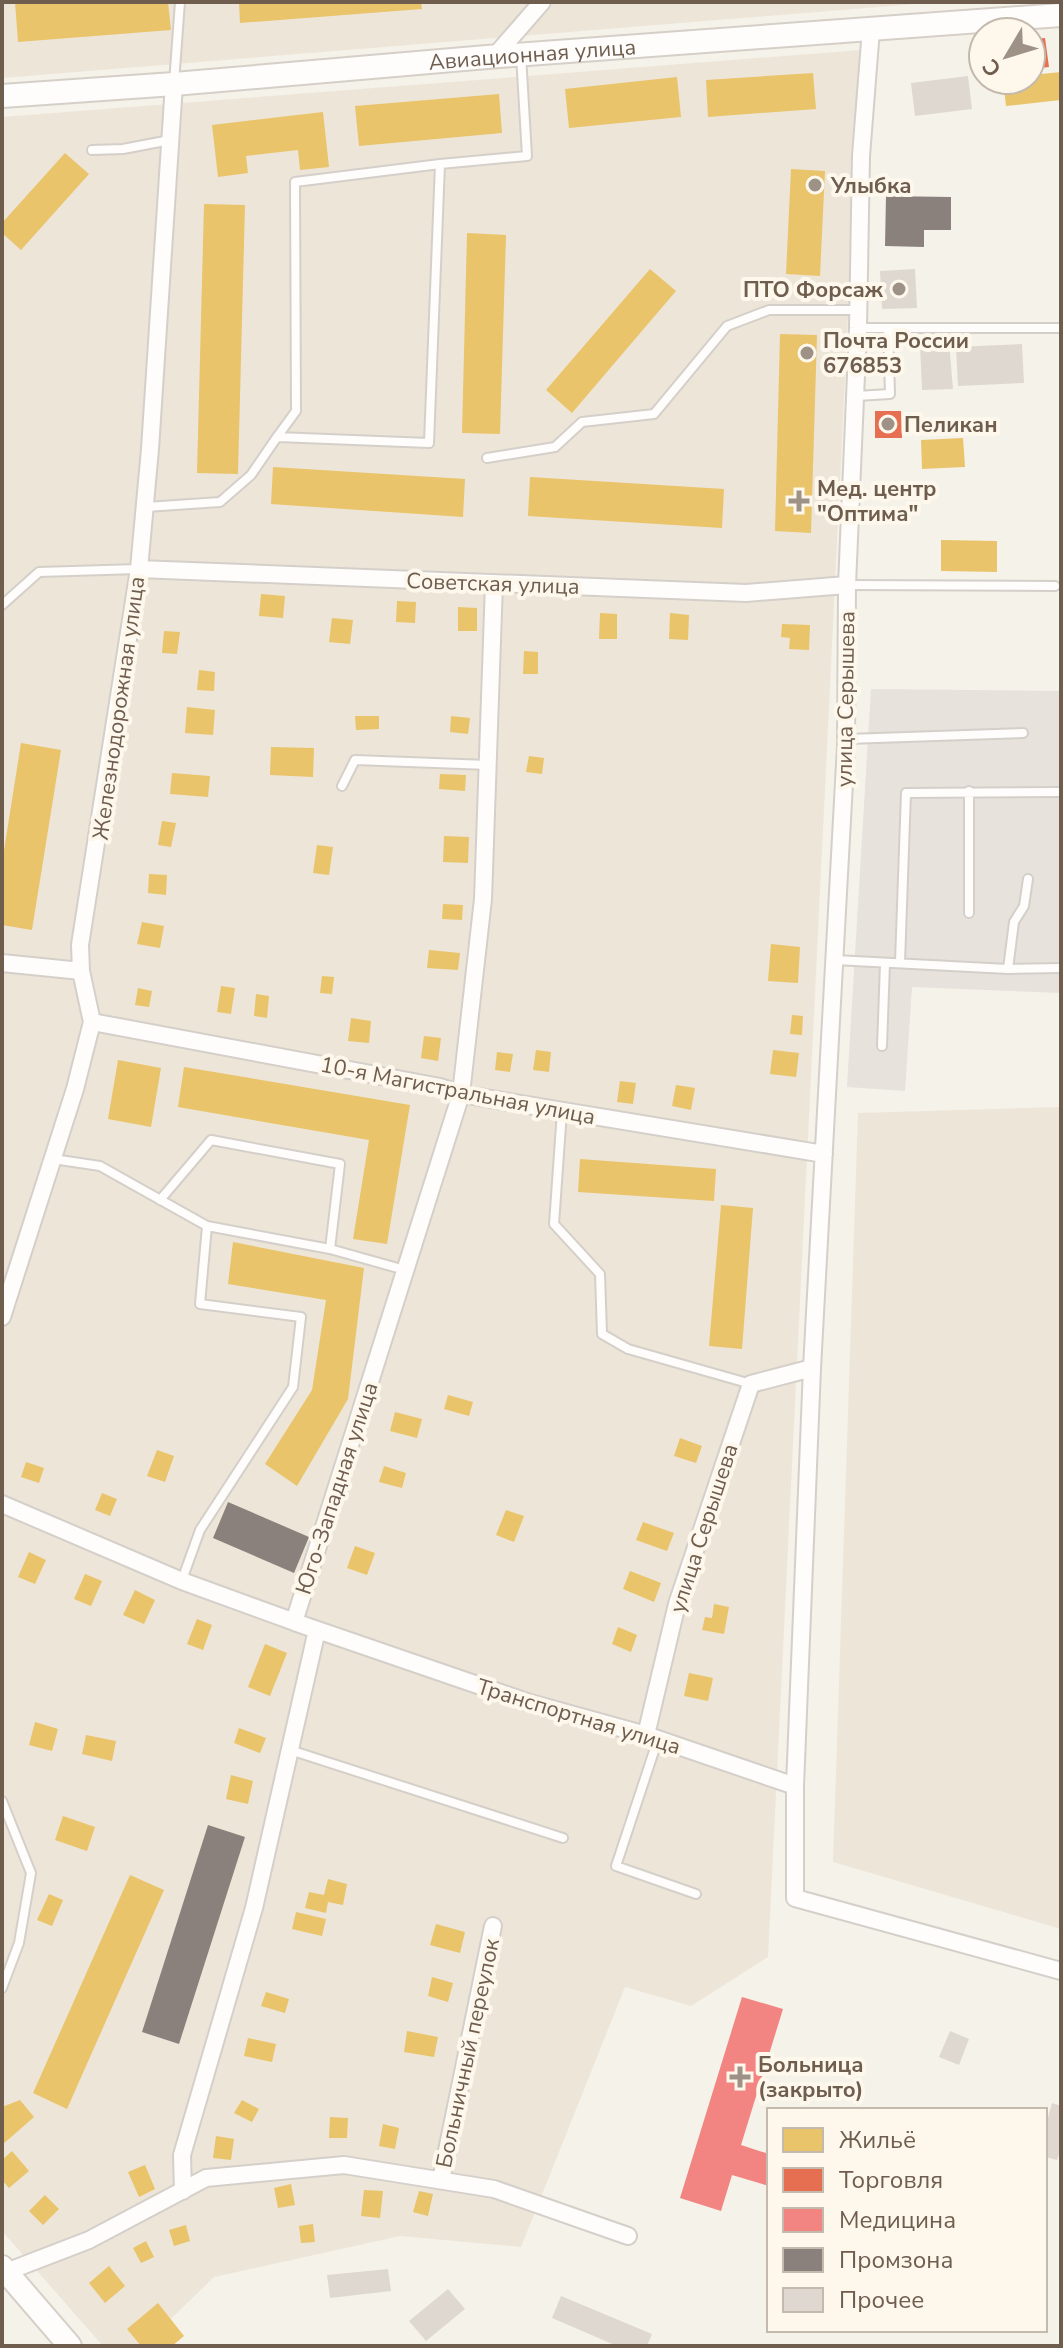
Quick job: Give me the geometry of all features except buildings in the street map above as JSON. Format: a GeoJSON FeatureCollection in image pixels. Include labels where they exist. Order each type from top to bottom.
{"type":"FeatureCollection","features":[{"type":"Feature","properties":{"kind":"street"},"geometry":{"type":"LineString","coordinates":[[495,56],[542,2]]}},
{"type":"Feature","properties":{"kind":"street","name":"Авиационная улица"},"geometry":{"type":"LineString","coordinates":[[2,96],[1061,15]]}},
{"type":"Feature","properties":{"kind":"street","name":"улица Серышева"},"geometry":{"type":"LineString","coordinates":[[795,1786],[812,1368],[846,739],[847,585],[858,328],[861,156],[871,29]]}},
{"type":"Feature","properties":{"kind":"street","name":"Железнодорожная улица"},"geometry":{"type":"LineString","coordinates":[[2,1317],[75,1089],[92,1022],[81,971],[80,945],[139,569],[174,84]]}},
{"type":"Feature","properties":{"kind":"street","name":"Советская улица"},"geometry":{"type":"LineString","coordinates":[[139,569],[746,593],[847,585]]}},
{"type":"Feature","properties":{"kind":"street","name":"Юго-Западная улица"},"geometry":{"type":"LineString","coordinates":[[294,1622],[461,1094],[483,899],[494,583]]}},
{"type":"Feature","properties":{"kind":"street"},"geometry":{"type":"LineString","coordinates":[[2,963],[81,971]]}},
{"type":"Feature","properties":{"kind":"street","name":"10-я Магистральная улица"},"geometry":{"type":"LineString","coordinates":[[92,1022],[440,1087],[461,1094],[824,1154]]}},
{"type":"Feature","properties":{"kind":"street"},"geometry":{"type":"LineString","coordinates":[[751,1384],[812,1368]]}},
{"type":"Feature","properties":{"kind":"street","name":"улица Серышева"},"geometry":{"type":"LineString","coordinates":[[652,1737],[677,1604],[751,1384]]}},
{"type":"Feature","properties":{"kind":"street","name":"Транспортная улица"},"geometry":{"type":"LineString","coordinates":[[2,1504],[182,1581],[294,1622],[530,1703],[652,1737],[795,1786]]}},
{"type":"Feature","properties":{"kind":"street","name":"Юго-Западная улица"},"geometry":{"type":"LineString","coordinates":[[183,2191],[182,2155],[254,1908],[317,1630]]}},
{"type":"Feature","properties":{"kind":"street"},"geometry":{"type":"LineString","coordinates":[[795,1786],[795,1898],[1061,1971]]}},
{"type":"Feature","properties":{"kind":"street","name":"Больничный переулок"},"geometry":{"type":"LineString","coordinates":[[441,2180],[493,1926]]}},
{"type":"Feature","properties":{"kind":"street","name":"Больничный переулок"},"geometry":{"type":"LineString","coordinates":[[4,2269],[89,2240],[206,2178],[344,2165],[494,2189],[628,2236]]}},
{"type":"Feature","properties":{"kind":"street"},"geometry":{"type":"LineString","coordinates":[[4,2269],[70,2346]]}},
{"type":"Feature","properties":{"kind":"lane"},"geometry":{"type":"LineString","coordinates":[[174,84],[180,2]]}},
{"type":"Feature","properties":{"kind":"lane"},"geometry":{"type":"LineString","coordinates":[[145,507],[220,502],[251,475],[296,411],[295,182],[527,156],[521,54]]}},
{"type":"Feature","properties":{"kind":"lane"},"geometry":{"type":"LineString","coordinates":[[92,150],[123,149],[170,140]]}},
{"type":"Feature","properties":{"kind":"lane"},"geometry":{"type":"LineString","coordinates":[[277,437],[429,443],[440,164]]}},
{"type":"Feature","properties":{"kind":"lane"},"geometry":{"type":"LineString","coordinates":[[487,458],[555,447],[582,422],[654,414],[727,326],[769,310],[858,310]]}},
{"type":"Feature","properties":{"kind":"lane"},"geometry":{"type":"LineString","coordinates":[[858,328],[1061,328]]}},
{"type":"Feature","properties":{"kind":"lane"},"geometry":{"type":"LineString","coordinates":[[855,396],[890,394],[888,328]]}},
{"type":"Feature","properties":{"kind":"lane"},"geometry":{"type":"LineString","coordinates":[[2,605],[39,572],[139,569]]}},
{"type":"Feature","properties":{"kind":"lane"},"geometry":{"type":"LineString","coordinates":[[847,585],[1055,586]]}},
{"type":"Feature","properties":{"kind":"lane"},"geometry":{"type":"LineString","coordinates":[[846,739],[1023,733]]}},
{"type":"Feature","properties":{"kind":"lane"},"geometry":{"type":"LineString","coordinates":[[342,786],[355,760],[488,765]]}},
{"type":"Feature","properties":{"kind":"lane"},"geometry":{"type":"LineString","coordinates":[[969,791],[969,913]]}},
{"type":"Feature","properties":{"kind":"lane"},"geometry":{"type":"LineString","coordinates":[[900,962],[906,793],[1061,792]]}},
{"type":"Feature","properties":{"kind":"lane"},"geometry":{"type":"LineString","coordinates":[[1008,969],[1014,922],[1024,906],[1028,879]]}},
{"type":"Feature","properties":{"kind":"lane"},"geometry":{"type":"LineString","coordinates":[[835,960],[1008,969],[1061,968]]}},
{"type":"Feature","properties":{"kind":"lane"},"geometry":{"type":"LineString","coordinates":[[882,1046],[885,964]]}},
{"type":"Feature","properties":{"kind":"lane"},"geometry":{"type":"LineString","coordinates":[[562,1111],[554,1224],[600,1274],[602,1334],[628,1349],[751,1384]]}},
{"type":"Feature","properties":{"kind":"lane"},"geometry":{"type":"LineString","coordinates":[[160,1200],[211,1140],[340,1164],[330,1249]]}},
{"type":"Feature","properties":{"kind":"lane"},"geometry":{"type":"LineString","coordinates":[[53,1159],[100,1166],[207,1226],[330,1249],[405,1270]]}},
{"type":"Feature","properties":{"kind":"lane"},"geometry":{"type":"LineString","coordinates":[[182,1581],[200,1530],[293,1387],[301,1317],[200,1304],[207,1226]]}},
{"type":"Feature","properties":{"kind":"lane"},"geometry":{"type":"LineString","coordinates":[[652,1737],[616,1866],[696,1894]]}},
{"type":"Feature","properties":{"kind":"lane"},"geometry":{"type":"LineString","coordinates":[[289,1749],[563,1838]]}},
{"type":"Feature","properties":{"kind":"lane"},"geometry":{"type":"LineString","coordinates":[[2,1801],[31,1873],[19,1943],[2,1988]]}},
{"type":"Feature","properties":{"kind":"shaded area"},"geometry":{"type":"Polygon","coordinates":[[[2,2],[940,2],[2,78],[2,2]]]}},
{"type":"Feature","properties":{"kind":"shaded area"},"geometry":{"type":"Polygon","coordinates":[[[861,50],[768,1957],[691,2006],[625,1987],[521,2247],[400,2236],[214,2277],[143,2346],[103,2346],[2,2231],[2,117],[861,50]]]}},
{"type":"Feature","properties":{"kind":"shaded area"},"geometry":{"type":"Polygon","coordinates":[[[871,689],[1061,691],[1061,993],[912,987],[905,1091],[847,1087],[871,689]]]}},
{"type":"Feature","properties":{"kind":"shaded area"},"geometry":{"type":"Polygon","coordinates":[[[1061,1107],[1061,1929],[833,1862],[858,1113],[1061,1107]]]}},
{"type":"Feature","properties":{"kind":"place","name":"Улыбка"},"geometry":{"type":"Point","coordinates":[815,185]}},
{"type":"Feature","properties":{"kind":"place","name":"ПТО Форсаж"},"geometry":{"type":"Point","coordinates":[899,289]}},
{"type":"Feature","properties":{"kind":"place","name":"Почта России 676853"},"geometry":{"type":"Point","coordinates":[807,353]}},
{"type":"Feature","properties":{"kind":"place","name":"Пеликан"},"geometry":{"type":"Point","coordinates":[888,424]}},
{"type":"Feature","properties":{"kind":"place","name":"Мед. центр \"Оптима\""},"geometry":{"type":"Point","coordinates":[799,501]}},
{"type":"Feature","properties":{"kind":"place","name":"Больница (закрыто)"},"geometry":{"type":"Point","coordinates":[740,2077]}}]}
